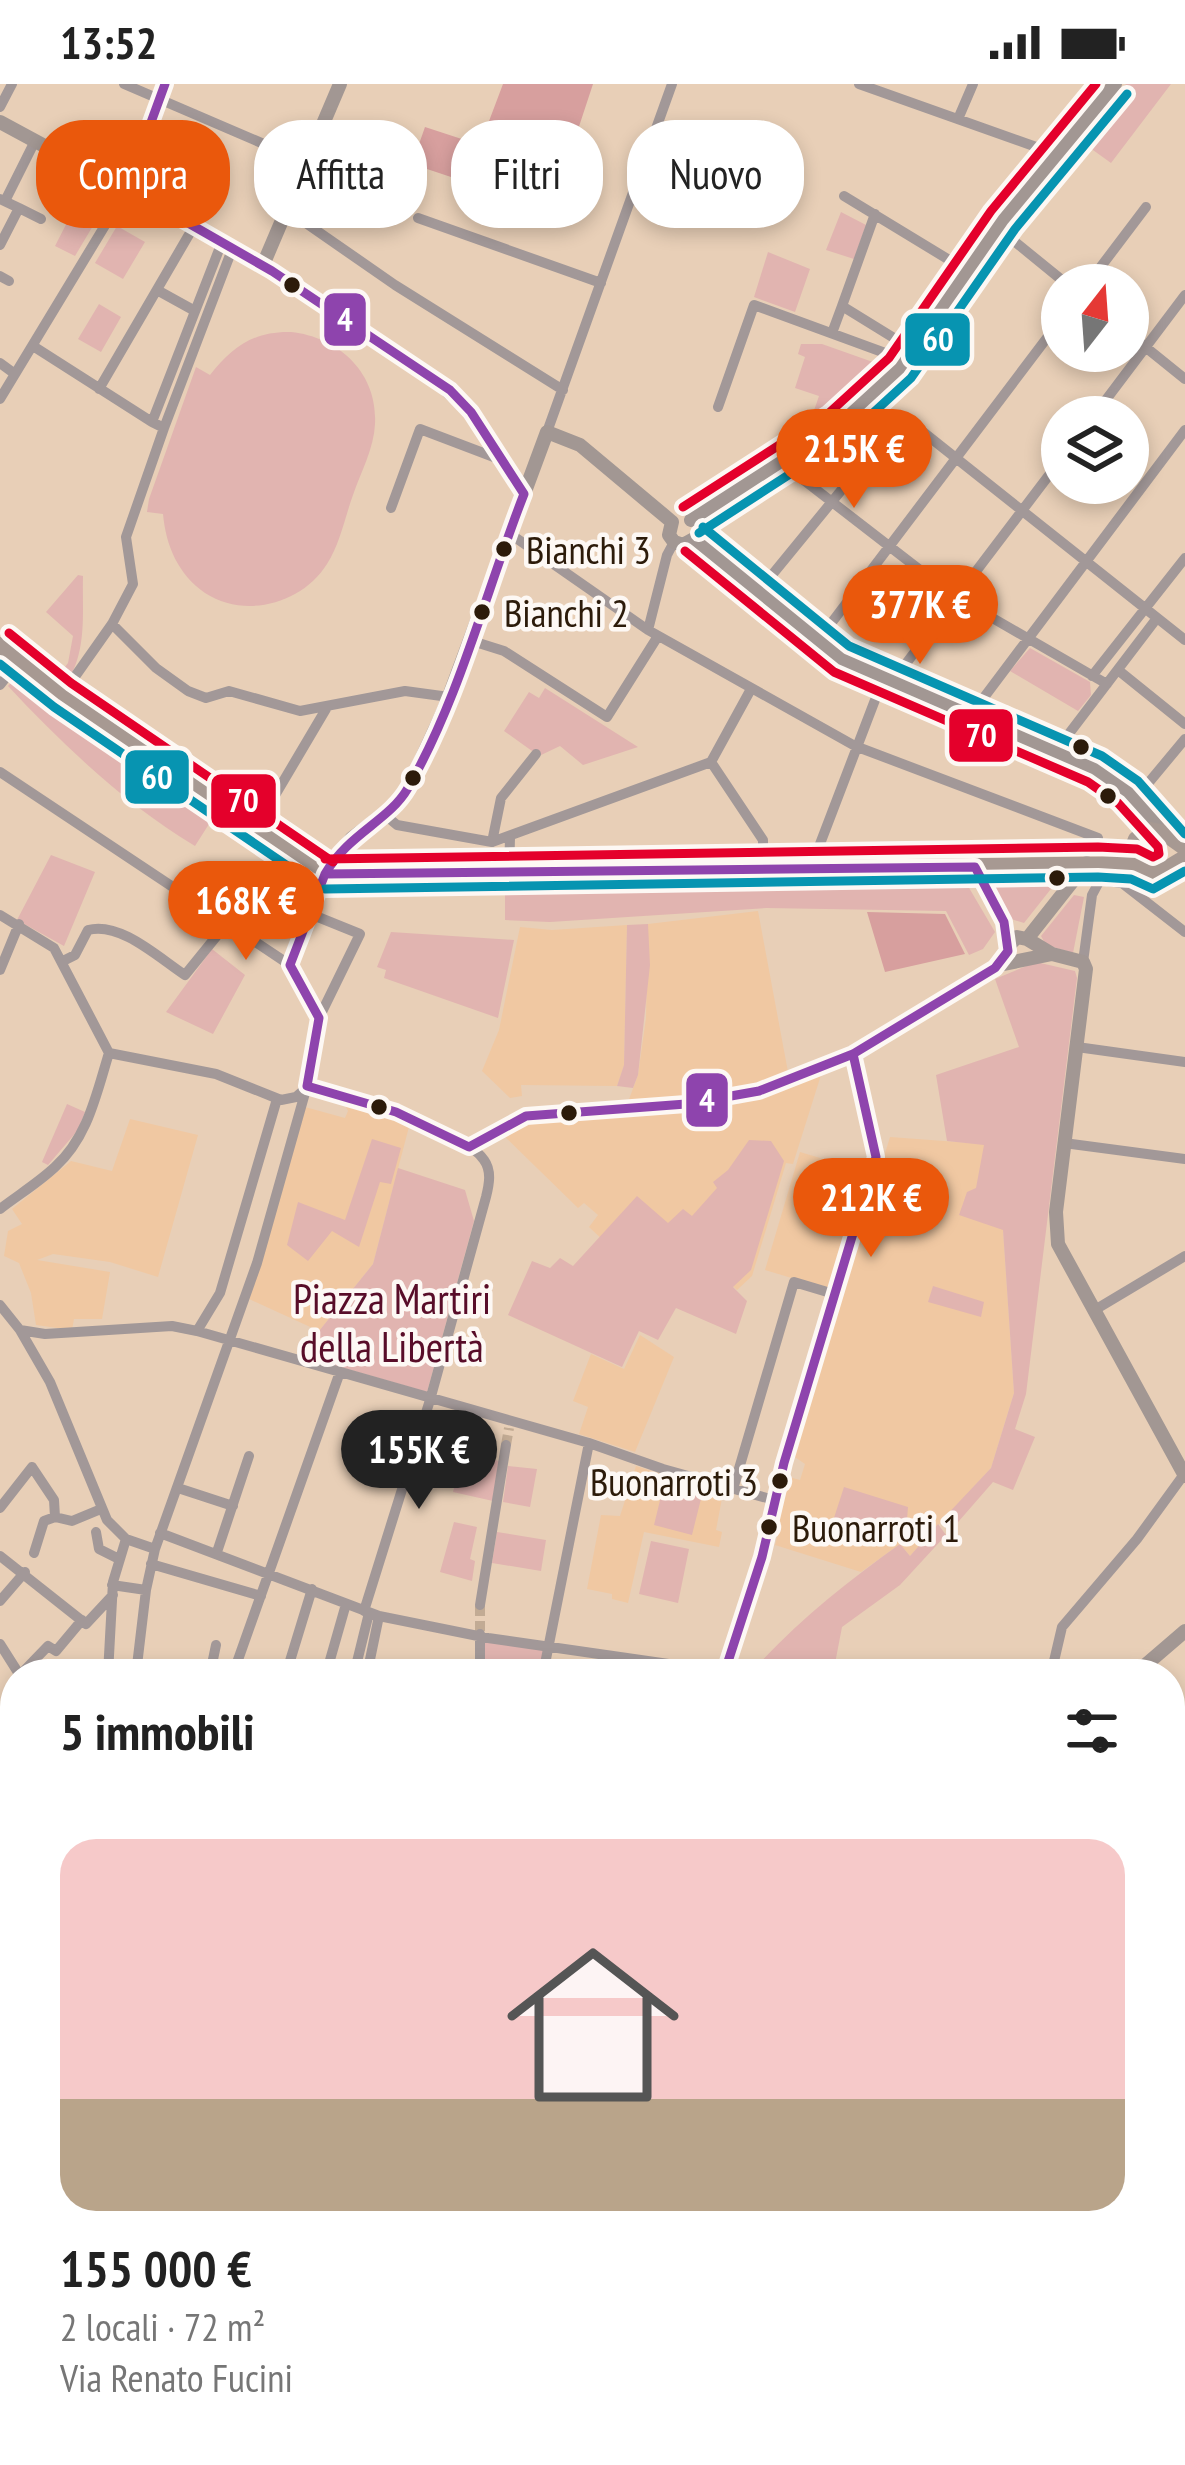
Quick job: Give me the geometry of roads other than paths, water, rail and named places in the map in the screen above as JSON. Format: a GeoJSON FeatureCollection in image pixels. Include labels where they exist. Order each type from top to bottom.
{"type":"FeatureCollection","features":[{"type":"Feature","properties":{"kind":"main road"},"geometry":{"type":"LineString","coordinates":[[0,645],[62,695],[325,874],[1093,863],[1136,849],[1175,849],[1162,873],[1150,874],[1136,849]]}},
{"type":"Feature","properties":{"kind":"street"},"geometry":{"type":"LineString","coordinates":[[0,107],[12,84]]}},
{"type":"Feature","properties":{"kind":"street"},"geometry":{"type":"LineString","coordinates":[[124,84],[254,141]]}},
{"type":"Feature","properties":{"kind":"street"},"geometry":{"type":"LineString","coordinates":[[152,120],[165,84]]}},
{"type":"Feature","properties":{"kind":"street"},"geometry":{"type":"LineString","coordinates":[[290,965],[325,874],[352,838],[385,815],[410,786],[449,697],[672,84]]}},
{"type":"Feature","properties":{"kind":"street"},"geometry":{"type":"LineString","coordinates":[[860,84],[1056,154]]}},
{"type":"Feature","properties":{"kind":"street"},"geometry":{"type":"LineString","coordinates":[[958,119],[973,84]]}},
{"type":"Feature","properties":{"kind":"street"},"geometry":{"type":"LineString","coordinates":[[691,520],[838,425],[911,356],[998,228],[1114,84]]}},
{"type":"Feature","properties":{"kind":"street"},"geometry":{"type":"LineString","coordinates":[[324,120],[337,85]]}},
{"type":"Feature","properties":{"kind":"street"},"geometry":{"type":"LineString","coordinates":[[0,122],[35,141],[3,200],[36,216]]}},
{"type":"Feature","properties":{"kind":"street"},"geometry":{"type":"LineString","coordinates":[[844,196],[969,272]]}},
{"type":"Feature","properties":{"kind":"street"},"geometry":{"type":"LineString","coordinates":[[1103,264],[1146,207]]}},
{"type":"Feature","properties":{"kind":"street"},"geometry":{"type":"LineString","coordinates":[[0,245],[19,208]]}},
{"type":"Feature","properties":{"kind":"street"},"geometry":{"type":"LineString","coordinates":[[832,333],[875,214]]}},
{"type":"Feature","properties":{"kind":"street"},"geometry":{"type":"LineString","coordinates":[[427,221],[601,283]]}},
{"type":"Feature","properties":{"kind":"street"},"geometry":{"type":"LineString","coordinates":[[0,399],[103,228]]}},
{"type":"Feature","properties":{"kind":"street"},"geometry":{"type":"LineString","coordinates":[[99,389],[193,228]]}},
{"type":"Feature","properties":{"kind":"street"},"geometry":{"type":"LineString","coordinates":[[198,228],[263,265],[449,390],[469,408],[524,494]]}},
{"type":"Feature","properties":{"kind":"street"},"geometry":{"type":"LineString","coordinates":[[263,265],[279,228]]}},
{"type":"Feature","properties":{"kind":"street"},"geometry":{"type":"LineString","coordinates":[[313,228],[395,286],[563,390]]}},
{"type":"Feature","properties":{"kind":"street"},"geometry":{"type":"LineString","coordinates":[[998,228],[1042,264]]}},
{"type":"Feature","properties":{"kind":"street"},"geometry":{"type":"LineString","coordinates":[[62,695],[112,624],[133,584],[126,537],[195,311],[227,244]]}},
{"type":"Feature","properties":{"kind":"street"},"geometry":{"type":"LineString","coordinates":[[158,425],[227,244]]}},
{"type":"Feature","properties":{"kind":"street"},"geometry":{"type":"LineString","coordinates":[[157,290],[195,311]]}},
{"type":"Feature","properties":{"kind":"street"},"geometry":{"type":"LineString","coordinates":[[1149,343],[1185,295]]}},
{"type":"Feature","properties":{"kind":"street"},"geometry":{"type":"LineString","coordinates":[[718,407],[754,305],[911,356]]}},
{"type":"Feature","properties":{"kind":"street"},"geometry":{"type":"LineString","coordinates":[[842,306],[911,356]]}},
{"type":"Feature","properties":{"kind":"street"},"geometry":{"type":"LineString","coordinates":[[33,346],[158,425]]}},
{"type":"Feature","properties":{"kind":"street"},"geometry":{"type":"LineString","coordinates":[[818,642],[1041,346]]}},
{"type":"Feature","properties":{"kind":"street"},"geometry":{"type":"LineString","coordinates":[[1149,349],[1185,379]]}},
{"type":"Feature","properties":{"kind":"street"},"geometry":{"type":"LineString","coordinates":[[0,363],[15,374]]}},
{"type":"Feature","properties":{"kind":"street"},"geometry":{"type":"LineString","coordinates":[[1109,396],[1127,372]]}},
{"type":"Feature","properties":{"kind":"street"},"geometry":{"type":"LineString","coordinates":[[758,592],[871,454],[908,420],[1185,640]]}},
{"type":"Feature","properties":{"kind":"street"},"geometry":{"type":"LineString","coordinates":[[391,508],[420,429],[499,459]]}},
{"type":"Feature","properties":{"kind":"street"},"geometry":{"type":"LineString","coordinates":[[970,716],[1185,430]]}},
{"type":"Feature","properties":{"kind":"street"},"geometry":{"type":"LineString","coordinates":[[548,432],[580,445],[672,522]]}},
{"type":"Feature","properties":{"kind":"street"},"geometry":{"type":"LineString","coordinates":[[783,464],[957,597],[1107,685]]}},
{"type":"Feature","properties":{"kind":"street"},"geometry":{"type":"LineString","coordinates":[[814,856],[855,746],[887,681],[1041,486]]}},
{"type":"Feature","properties":{"kind":"street"},"geometry":{"type":"LineString","coordinates":[[672,522],[691,520],[696,527],[694,539]]}},
{"type":"Feature","properties":{"kind":"street"},"geometry":{"type":"LineString","coordinates":[[672,522],[669,535],[674,542],[694,539]]}},
{"type":"Feature","properties":{"kind":"street"},"geometry":{"type":"LineString","coordinates":[[509,533],[653,633],[855,746],[1099,838]]}},
{"type":"Feature","properties":{"kind":"street"},"geometry":{"type":"LineString","coordinates":[[694,539],[734,583],[758,592],[841,659],[970,716],[1052,759],[1104,773],[1135,799],[1175,849]]}},
{"type":"Feature","properties":{"kind":"street"},"geometry":{"type":"LineString","coordinates":[[469,640],[504,651],[608,717],[653,633],[667,555],[674,542]]}},
{"type":"Feature","properties":{"kind":"street"},"geometry":{"type":"LineString","coordinates":[[1092,676],[1185,558]]}},
{"type":"Feature","properties":{"kind":"street"},"geometry":{"type":"LineString","coordinates":[[1052,759],[1157,618]]}},
{"type":"Feature","properties":{"kind":"street"},"geometry":{"type":"LineString","coordinates":[[112,624],[156,668],[206,698],[229,692],[294,711],[326,709],[404,691],[449,697]]}},
{"type":"Feature","properties":{"kind":"street"},"geometry":{"type":"LineString","coordinates":[[0,685],[20,662]]}},
{"type":"Feature","properties":{"kind":"street"},"geometry":{"type":"LineString","coordinates":[[1118,670],[1185,724]]}},
{"type":"Feature","properties":{"kind":"street"},"geometry":{"type":"LineString","coordinates":[[385,815],[398,825],[492,842],[510,838],[711,762],[751,688]]}},
{"type":"Feature","properties":{"kind":"street"},"geometry":{"type":"LineString","coordinates":[[274,797],[326,709]]}},
{"type":"Feature","properties":{"kind":"street"},"geometry":{"type":"LineString","coordinates":[[1136,849],[1135,799],[1185,739]]}},
{"type":"Feature","properties":{"kind":"street"},"geometry":{"type":"LineString","coordinates":[[492,842],[501,798],[536,754]]}},
{"type":"Feature","properties":{"kind":"street"},"geometry":{"type":"LineString","coordinates":[[711,762],[763,840],[764,871]]}},
{"type":"Feature","properties":{"kind":"street"},"geometry":{"type":"LineString","coordinates":[[0,772],[290,965],[319,1018]]}},
{"type":"Feature","properties":{"kind":"street"},"geometry":{"type":"LineString","coordinates":[[509,873],[510,838]]}},
{"type":"Feature","properties":{"kind":"street"},"geometry":{"type":"LineString","coordinates":[[469,1148],[526,1116],[738,1098],[853,1054],[1021,949],[1093,863]]}},
{"type":"Feature","properties":{"kind":"street"},"geometry":{"type":"LineString","coordinates":[[974,866],[1021,949],[1083,962]]}},
{"type":"Feature","properties":{"kind":"street"},"geometry":{"type":"LineString","coordinates":[[1055,1659],[1062,1628],[1185,1474],[1093,1311],[1057,1236],[1086,974],[1083,962],[1098,881],[1118,881],[1185,932]]}},
{"type":"Feature","properties":{"kind":"street"},"geometry":{"type":"LineString","coordinates":[[138,1659],[155,1549],[257,1263],[307,1086],[319,1018],[360,934],[308,914]]}},
{"type":"Feature","properties":{"kind":"street"},"geometry":{"type":"LineString","coordinates":[[0,915],[54,948],[109,1053],[91,1113],[71,1148],[55,1168],[0,1209]]}},
{"type":"Feature","properties":{"kind":"street"},"geometry":{"type":"LineString","coordinates":[[63,961],[75,955],[88,930],[101,928],[138,944],[185,975],[228,922]]}},
{"type":"Feature","properties":{"kind":"street"},"geometry":{"type":"LineString","coordinates":[[0,970],[19,924]]}},
{"type":"Feature","properties":{"kind":"street"},"geometry":{"type":"LineString","coordinates":[[1077,1047],[1185,1062]]}},
{"type":"Feature","properties":{"kind":"street"},"geometry":{"type":"LineString","coordinates":[[109,1053],[216,1074],[277,1099],[292,1099],[307,1086]]}},
{"type":"Feature","properties":{"kind":"street"},"geometry":{"type":"LineString","coordinates":[[731,1659],[784,1463],[877,1154],[853,1054]]}},
{"type":"Feature","properties":{"kind":"street"},"geometry":{"type":"LineString","coordinates":[[307,1086],[396,1112],[481,1155],[488,1168],[486,1197],[358,1659]]}},
{"type":"Feature","properties":{"kind":"street"},"geometry":{"type":"LineString","coordinates":[[192,1330],[220,1293],[277,1099]]}},
{"type":"Feature","properties":{"kind":"street"},"geometry":{"type":"LineString","coordinates":[[1064,1143],[1185,1159]]}},
{"type":"Feature","properties":{"kind":"street"},"geometry":{"type":"LineString","coordinates":[[1093,1311],[1181,1259],[1185,1274]]}},
{"type":"Feature","properties":{"kind":"street"},"geometry":{"type":"LineString","coordinates":[[733,1489],[794,1282],[834,1294]]}},
{"type":"Feature","properties":{"kind":"street"},"geometry":{"type":"LineString","coordinates":[[1,1312],[20,1330],[50,1382],[101,1509],[126,1539],[155,1549]]}},
{"type":"Feature","properties":{"kind":"street"},"geometry":{"type":"LineString","coordinates":[[20,1330],[45,1334],[142,1326],[192,1330],[774,1500]]}},
{"type":"Feature","properties":{"kind":"street"},"geometry":{"type":"LineString","coordinates":[[238,1659],[340,1372]]}},
{"type":"Feature","properties":{"kind":"street"},"geometry":{"type":"LineString","coordinates":[[546,1659],[589,1443]]}},
{"type":"Feature","properties":{"kind":"street"},"geometry":{"type":"LineString","coordinates":[[480,1605],[506,1445]]}},
{"type":"Feature","properties":{"kind":"street"},"geometry":{"type":"LineString","coordinates":[[217,1552],[249,1456]]}},
{"type":"Feature","properties":{"kind":"street"},"geometry":{"type":"LineString","coordinates":[[0,1508],[32,1467],[54,1500],[34,1553]]}},
{"type":"Feature","properties":{"kind":"street"},"geometry":{"type":"LineString","coordinates":[[178,1489],[233,1506]]}},
{"type":"Feature","properties":{"kind":"street"},"geometry":{"type":"LineString","coordinates":[[49,1519],[72,1521],[101,1509]]}},
{"type":"Feature","properties":{"kind":"street"},"geometry":{"type":"LineString","coordinates":[[96,1532],[99,1549],[118,1559]]}},
{"type":"Feature","properties":{"kind":"street"},"geometry":{"type":"LineString","coordinates":[[160,1533],[371,1613],[606,1659]]}},
{"type":"Feature","properties":{"kind":"street"},"geometry":{"type":"LineString","coordinates":[[109,1659],[112,1590],[126,1539]]}},
{"type":"Feature","properties":{"kind":"street"},"geometry":{"type":"LineString","coordinates":[[0,1558],[84,1622]]}},
{"type":"Feature","properties":{"kind":"street"},"geometry":{"type":"LineString","coordinates":[[151,1564],[261,1596]]}},
{"type":"Feature","properties":{"kind":"street"},"geometry":{"type":"LineString","coordinates":[[0,1601],[25,1573]]}},
{"type":"Feature","properties":{"kind":"street"},"geometry":{"type":"LineString","coordinates":[[291,1659],[312,1589]]}},
{"type":"Feature","properties":{"kind":"street"},"geometry":{"type":"LineString","coordinates":[[32,1659],[48,1646],[56,1651],[112,1590],[146,1590]]}},
{"type":"Feature","properties":{"kind":"street"},"geometry":{"type":"LineString","coordinates":[[330,1659],[346,1604]]}},
{"type":"Feature","properties":{"kind":"street"},"geometry":{"type":"LineString","coordinates":[[371,1613],[371,1659]]}},
{"type":"Feature","properties":{"kind":"street"},"geometry":{"type":"LineString","coordinates":[[1153,1659],[1185,1631]]}},
{"type":"Feature","properties":{"kind":"street"},"geometry":{"type":"LineString","coordinates":[[480,1634],[480,1659]]}},
{"type":"Feature","properties":{"kind":"street"},"geometry":{"type":"LineString","coordinates":[[213,1659],[216,1645]]}},
{"type":"Feature","properties":{"kind":"tunnel"},"geometry":{"type":"LineString","coordinates":[[506,1445],[509,1428]]}},
{"type":"Feature","properties":{"kind":"tunnel"},"geometry":{"type":"LineString","coordinates":[[480,1605],[480,1631]]}},
{"type":"Feature","properties":{"kind":"place","name":"Bianchi 3"},"geometry":{"type":"Point","coordinates":[504,549]}},
{"type":"Feature","properties":{"kind":"place","name":"Bianchi 2"},"geometry":{"type":"Point","coordinates":[482,612]}},
{"type":"Feature","properties":{"kind":"place","name":"Buonarroti 3"},"geometry":{"type":"Point","coordinates":[780,1481]}},
{"type":"Feature","properties":{"kind":"place","name":"Buonarroti 1"},"geometry":{"type":"Point","coordinates":[769,1527]}},
{"type":"Feature","properties":{"kind":"park label","name":"Piazza Martiri della Libertà"},"geometry":{"type":"Point","coordinates":[392,1323]}}]}
